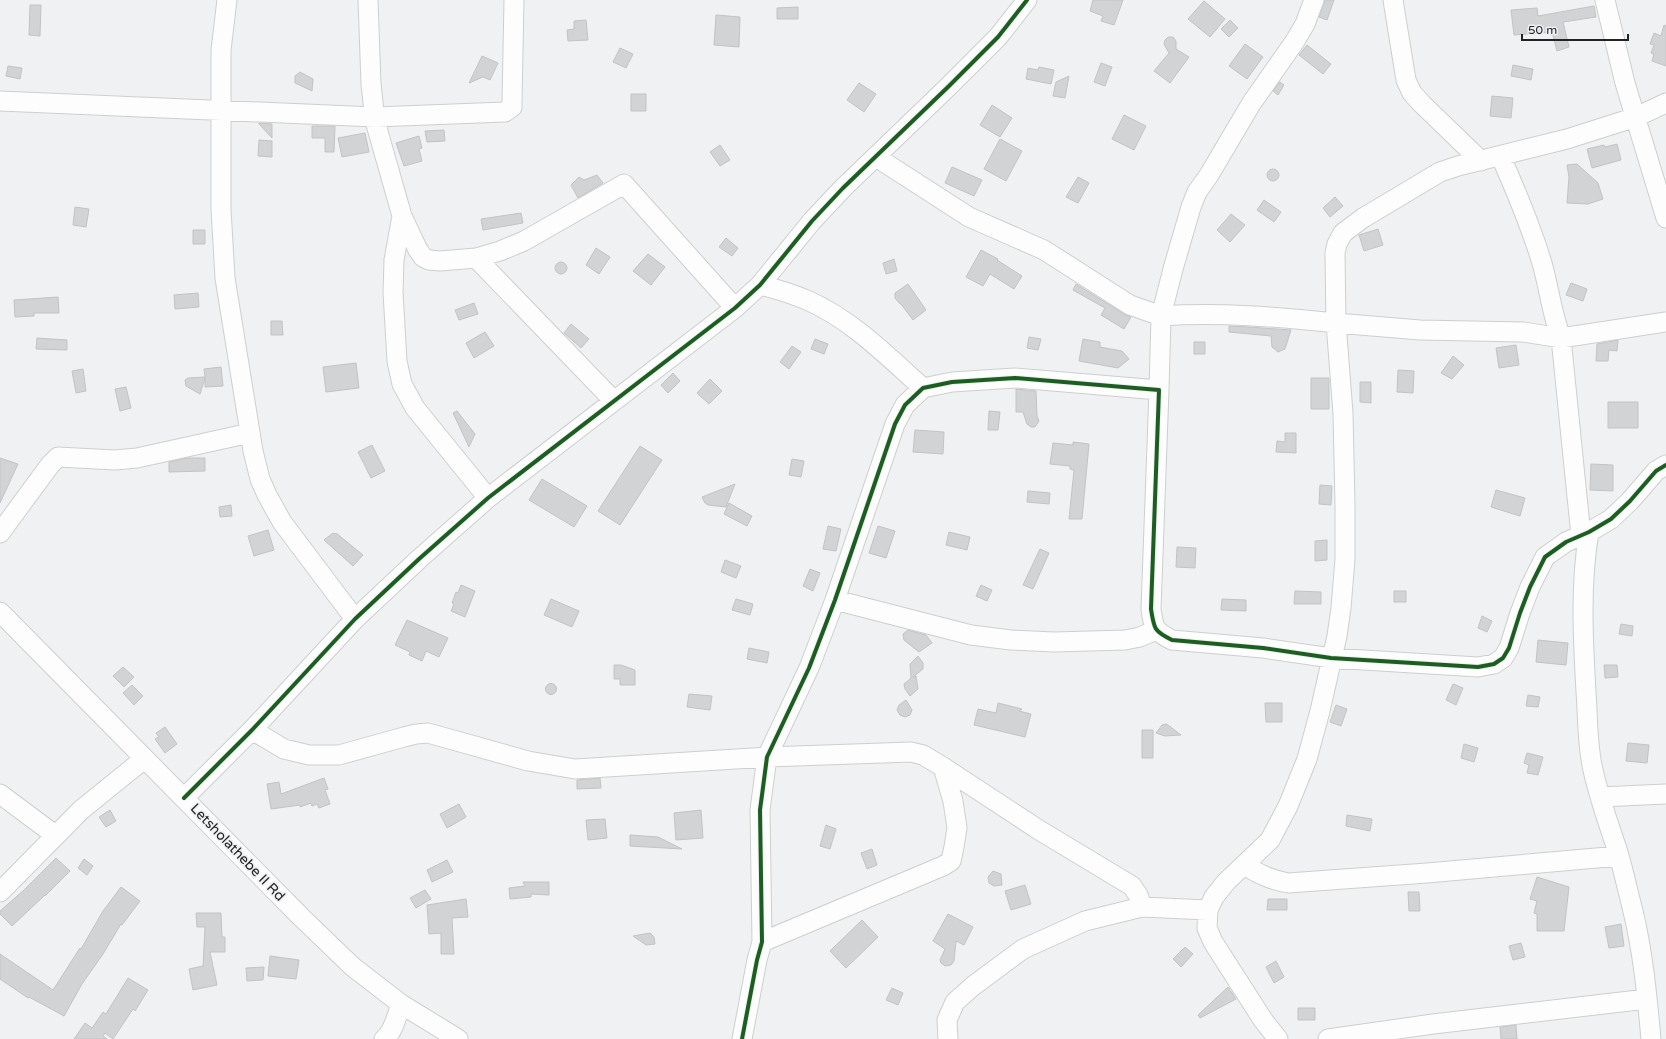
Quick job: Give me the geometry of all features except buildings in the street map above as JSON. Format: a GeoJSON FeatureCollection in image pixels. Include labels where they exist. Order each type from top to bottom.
{"type":"FeatureCollection","features":[{"type":"Feature","properties":{"kind":"street"},"geometry":{"type":"LineString","coordinates":[[227,0],[221,50],[221,209],[225,278],[250,434],[260,479],[275,510],[282,522],[355,620]]}},
{"type":"Feature","properties":{"kind":"street"},"geometry":{"type":"LineString","coordinates":[[368,0],[371,84],[380,142],[402,216],[418,250],[423,257],[428,260],[440,261],[476,258],[500,251],[524,241],[624,184],[735,308]]}},
{"type":"Feature","properties":{"kind":"street"},"geometry":{"type":"LineString","coordinates":[[0,101],[220,109],[375,117],[500,113],[509,110],[512,107],[514,0]]}},
{"type":"Feature","properties":{"kind":"street"},"geometry":{"type":"LineString","coordinates":[[184,798],[252,730],[355,620],[419,559],[488,498],[735,308],[760,285],[812,222],[843,188],[919,116],[998,37],[1027,0]]}},
{"type":"Feature","properties":{"kind":"street"},"geometry":{"type":"LineString","coordinates":[[1314,0],[1305,24],[1295,41],[1251,104],[1209,175],[1197,192],[1191,207],[1175,262],[1161,316],[1151,609],[1156,630],[1160,634],[1172,640],[1263,648],[1331,658],[1478,667],[1494,664],[1503,658],[1509,648],[1520,613],[1545,557],[1566,542],[1585,534],[1611,519],[1630,501],[1656,471],[1666,465]]}},
{"type":"Feature","properties":{"kind":"street"},"geometry":{"type":"LineString","coordinates":[[1393,0],[1405,72],[1412,93],[1427,110],[1481,161]]}},
{"type":"Feature","properties":{"kind":"street"},"geometry":{"type":"LineString","coordinates":[[1605,0],[1625,83],[1666,218]]}},
{"type":"Feature","properties":{"kind":"street"},"geometry":{"type":"LineString","coordinates":[[1278,1039],[1263,1020],[1213,942],[1207,928],[1208,910],[1214,897],[1226,882],[1270,840],[1288,806],[1307,759],[1320,711],[1336,636],[1341,608],[1344,559],[1343,413],[1336,323],[1335,253],[1337,244],[1343,233],[1363,218],[1440,172],[1458,166],[1567,139],[1636,117],[1666,102]]}},
{"type":"Feature","properties":{"kind":"street"},"geometry":{"type":"LineString","coordinates":[[1501,156],[1527,221],[1542,264],[1553,314],[1561,338],[1585,534],[1585,663],[1589,744],[1600,798],[1618,856],[1643,957],[1651,1039]]}},
{"type":"Feature","properties":{"kind":"street"},"geometry":{"type":"LineString","coordinates":[[876,157],[969,217],[1044,250],[1130,305],[1161,316],[1236,314],[1420,330],[1523,332],[1561,338],[1666,322]]}},
{"type":"Feature","properties":{"kind":"street"},"geometry":{"type":"LineString","coordinates":[[402,216],[394,260],[394,292],[398,361],[402,384],[415,408],[488,498]]}},
{"type":"Feature","properties":{"kind":"street"},"geometry":{"type":"LineString","coordinates":[[476,258],[614,401]]}},
{"type":"Feature","properties":{"kind":"street"},"geometry":{"type":"LineString","coordinates":[[760,285],[783,291],[810,302],[835,316],[855,329],[923,388]]}},
{"type":"Feature","properties":{"kind":"street"},"geometry":{"type":"LineString","coordinates":[[742,1039],[762,942],[760,810],[767,757],[809,668],[835,600],[895,424],[905,405],[923,388],[952,382],[1015,378],[1159,390]]}},
{"type":"Feature","properties":{"kind":"street"},"geometry":{"type":"LineString","coordinates":[[0,533],[50,465],[58,457],[116,460],[137,458],[250,434]]}},
{"type":"Feature","properties":{"kind":"street"},"geometry":{"type":"LineString","coordinates":[[835,600],[971,635],[1011,640],[1054,642],[1125,640],[1140,637],[1156,630]]}},
{"type":"Feature","properties":{"kind":"street","name":"Letsholathebe II Rd"},"geometry":{"type":"LineString","coordinates":[[0,612],[301,917],[353,967],[401,1004],[458,1039]]}},
{"type":"Feature","properties":{"kind":"street"},"geometry":{"type":"LineString","coordinates":[[252,730],[284,749],[309,756],[339,756],[410,735],[428,733],[528,761],[575,769],[767,757],[911,752],[923,756],[944,767],[1039,830],[1132,886],[1138,895],[1142,908]]}},
{"type":"Feature","properties":{"kind":"street"},"geometry":{"type":"LineString","coordinates":[[0,892],[81,810],[144,759]]}},
{"type":"Feature","properties":{"kind":"street"},"geometry":{"type":"LineString","coordinates":[[762,942],[943,866],[951,861],[957,828],[954,802],[944,767]]}},
{"type":"Feature","properties":{"kind":"street"},"geometry":{"type":"LineString","coordinates":[[0,794],[55,835]]}},
{"type":"Feature","properties":{"kind":"street"},"geometry":{"type":"LineString","coordinates":[[1600,798],[1666,794]]}},
{"type":"Feature","properties":{"kind":"street"},"geometry":{"type":"LineString","coordinates":[[1244,865],[1262,876],[1288,883],[1426,873],[1618,856]]}},
{"type":"Feature","properties":{"kind":"street"},"geometry":{"type":"LineString","coordinates":[[948,1039],[948,1020],[955,1002],[973,986],[1023,949],[1085,921],[1142,908],[1163,907],[1208,910]]}},
{"type":"Feature","properties":{"kind":"street"},"geometry":{"type":"LineString","coordinates":[[1328,1039],[1456,1021],[1647,999]]}},
{"type":"Feature","properties":{"kind":"street"},"geometry":{"type":"LineString","coordinates":[[384,1039],[395,1021],[401,1004]]}},
{"type":"Feature","properties":{"kind":"cycle path"},"geometry":{"type":"LineString","coordinates":[[184,798],[252,730],[355,619],[419,559],[488,498],[735,308],[760,285],[812,221],[843,188],[998,37],[1027,0]]}},
{"type":"Feature","properties":{"kind":"cycle path"},"geometry":{"type":"LineString","coordinates":[[742,1039],[757,960],[762,942],[760,810],[767,757],[809,668],[835,600],[895,424],[905,405],[923,388],[952,382],[1015,378],[1159,390],[1151,609],[1156,629],[1158,632],[1172,640],[1263,648],[1331,658],[1478,667],[1494,664],[1503,658],[1509,648],[1530,587],[1545,557],[1566,542],[1589,532],[1611,519],[1630,501],[1656,471],[1666,465]]}}]}
